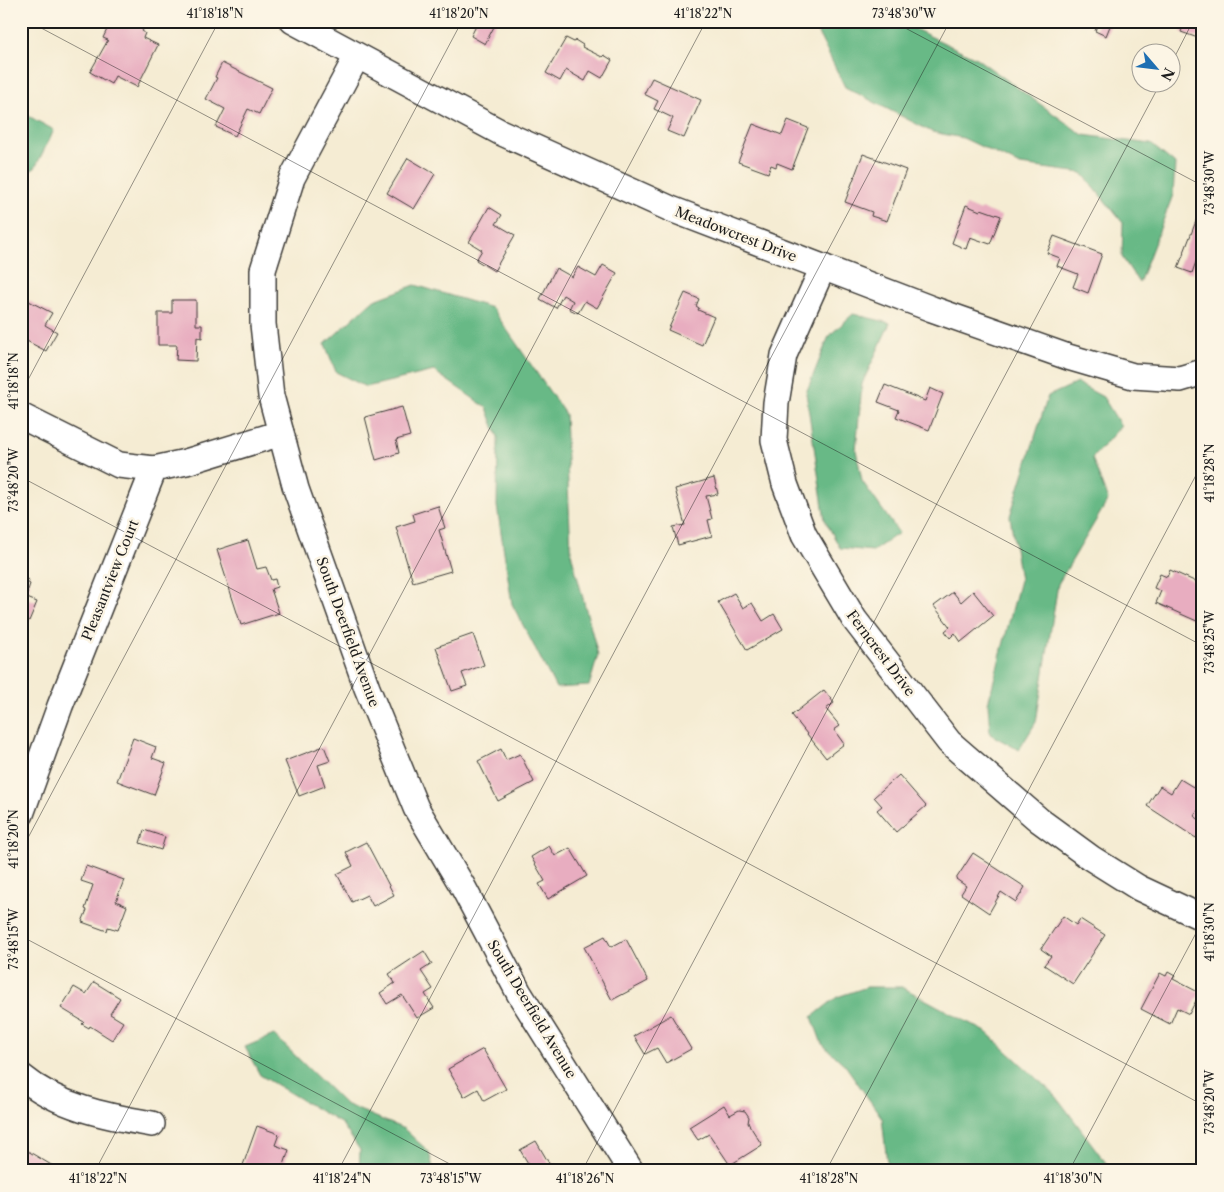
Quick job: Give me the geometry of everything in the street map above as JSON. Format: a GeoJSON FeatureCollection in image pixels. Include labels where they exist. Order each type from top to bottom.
{"type":"FeatureCollection","features":[{"type":"Feature","properties":{"kind":"street","name":"Meadowcrest Drive"},"geometry":{"type":"LineString","coordinates":[[293,21],[500,132],[671,209],[932,309],[1068,357],[1133,376],[1180,379],[1203,372]]}},
{"type":"Feature","properties":{"kind":"street","name":"South Deerfield Avenue"},"geometry":{"type":"LineString","coordinates":[[357,56],[292,178],[263,270],[263,324],[271,396],[296,489],[364,679],[416,808],[463,887],[519,993],[631,1171]]}},
{"type":"Feature","properties":{"kind":"street","name":"Ferncrest Drive"},"geometry":{"type":"LineString","coordinates":[[823,267],[784,355],[776,402],[774,440],[785,484],[804,536],[854,619],[949,742],[1039,820],[1091,858],[1139,888],[1203,918]]}},
{"type":"Feature","properties":{"kind":"street"},"geometry":{"type":"LineString","coordinates":[[21,416],[119,465],[154,469],[186,462],[281,433]]}},
{"type":"Feature","properties":{"kind":"street","name":"Pleasantview Court"},"geometry":{"type":"LineString","coordinates":[[21,814],[60,706],[154,469]]}},
{"type":"Feature","properties":{"kind":"street"},"geometry":{"type":"LineString","coordinates":[[21,1076],[66,1104],[107,1116],[152,1124]]}},
{"type":"Feature","properties":{"kind":"green space"},"geometry":{"type":"Polygon","coordinates":[[[808,21],[898,21],[976,58],[1083,135],[1151,144],[1175,164],[1173,195],[1139,283],[1122,257],[1123,223],[1082,173],[1020,165],[963,138],[932,132],[845,87],[816,29],[808,21]]]}},
{"type":"Feature","properties":{"kind":"green space"},"geometry":{"type":"Polygon","coordinates":[[[21,112],[54,130],[35,168],[21,176],[21,112]]]}},
{"type":"Feature","properties":{"kind":"green space"},"geometry":{"type":"Polygon","coordinates":[[[415,285],[492,308],[565,414],[571,553],[598,655],[589,686],[556,688],[512,604],[497,506],[498,437],[487,408],[434,371],[366,387],[336,372],[325,344],[372,301],[415,285]]]}},
{"type":"Feature","properties":{"kind":"green space"},"geometry":{"type":"Polygon","coordinates":[[[853,314],[890,323],[862,384],[856,450],[862,481],[899,533],[873,551],[840,548],[825,520],[806,393],[829,336],[853,314]]]}},
{"type":"Feature","properties":{"kind":"green space"},"geometry":{"type":"Polygon","coordinates":[[[1077,383],[1103,397],[1121,426],[1092,458],[1108,500],[1058,584],[1036,722],[1019,750],[990,734],[988,703],[1020,580],[1010,516],[1048,396],[1077,383]]]}},
{"type":"Feature","properties":{"kind":"green space"},"geometry":{"type":"Polygon","coordinates":[[[867,987],[902,987],[986,1032],[1056,1096],[1112,1171],[888,1171],[882,1118],[845,1065],[822,1044],[812,1017],[837,997],[867,987]]]}},
{"type":"Feature","properties":{"kind":"green space"},"geometry":{"type":"Polygon","coordinates":[[[274,1035],[345,1104],[404,1129],[429,1152],[434,1171],[359,1171],[360,1150],[342,1124],[260,1075],[245,1047],[274,1035]]]}},
{"type":"Feature","properties":{"kind":"building"},"geometry":{"type":"Polygon","coordinates":[[[111,21],[135,21],[145,26],[142,31],[145,33],[143,38],[158,45],[137,87],[115,76],[111,84],[90,72],[108,40],[103,38],[111,21]]]}},
{"type":"Feature","properties":{"kind":"building"},"geometry":{"type":"Polygon","coordinates":[[[471,21],[497,21],[485,44],[471,36],[477,24],[471,21]]]}},
{"type":"Feature","properties":{"kind":"building"},"geometry":{"type":"Polygon","coordinates":[[[1099,21],[1112,21],[1106,36],[1095,31],[1099,21]]]}},
{"type":"Feature","properties":{"kind":"building"},"geometry":{"type":"Polygon","coordinates":[[[1185,21],[1203,21],[1198,38],[1181,32],[1185,21]]]}},
{"type":"Feature","properties":{"kind":"building"},"geometry":{"type":"Polygon","coordinates":[[[566,38],[574,42],[575,40],[583,45],[582,47],[612,60],[602,78],[590,71],[585,81],[566,70],[560,81],[546,73],[566,38]]]}},
{"type":"Feature","properties":{"kind":"building"},"geometry":{"type":"Polygon","coordinates":[[[222,63],[272,88],[259,114],[248,109],[235,136],[216,127],[225,109],[206,99],[217,78],[215,77],[222,63]]]}},
{"type":"Feature","properties":{"kind":"building"},"geometry":{"type":"Polygon","coordinates":[[[652,78],[701,100],[684,138],[667,131],[673,118],[654,109],[658,101],[644,94],[652,78]]]}},
{"type":"Feature","properties":{"kind":"building"},"geometry":{"type":"Polygon","coordinates":[[[788,120],[808,128],[792,169],[777,163],[776,167],[771,165],[768,173],[738,162],[753,124],[782,135],[788,120]]]}},
{"type":"Feature","properties":{"kind":"building"},"geometry":{"type":"Polygon","coordinates":[[[863,154],[906,170],[887,221],[871,216],[872,212],[845,202],[863,154]]]}},
{"type":"Feature","properties":{"kind":"building"},"geometry":{"type":"Polygon","coordinates":[[[408,158],[435,174],[414,209],[387,193],[408,158]]]}},
{"type":"Feature","properties":{"kind":"building"},"geometry":{"type":"Polygon","coordinates":[[[966,205],[980,211],[981,209],[1001,216],[990,244],[970,237],[966,249],[952,243],[966,205]]]}},
{"type":"Feature","properties":{"kind":"building"},"geometry":{"type":"Polygon","coordinates":[[[489,207],[502,215],[496,224],[515,235],[494,271],[476,260],[482,250],[469,242],[489,207]]]}},
{"type":"Feature","properties":{"kind":"building"},"geometry":{"type":"Polygon","coordinates":[[[1198,216],[1203,218],[1203,257],[1198,256],[1192,273],[1178,268],[1198,216]]]}},
{"type":"Feature","properties":{"kind":"building"},"geometry":{"type":"Polygon","coordinates":[[[1054,236],[1102,254],[1088,293],[1073,287],[1078,274],[1057,266],[1060,258],[1047,253],[1054,236]]]}},
{"type":"Feature","properties":{"kind":"building"},"geometry":{"type":"Polygon","coordinates":[[[603,265],[617,273],[597,308],[585,301],[578,313],[569,309],[573,301],[563,295],[556,308],[540,299],[556,268],[572,277],[578,267],[596,277],[603,265]]]}},
{"type":"Feature","properties":{"kind":"building"},"geometry":{"type":"Polygon","coordinates":[[[685,293],[699,299],[696,306],[699,308],[698,310],[714,317],[702,345],[668,330],[685,293]]]}},
{"type":"Feature","properties":{"kind":"building"},"geometry":{"type":"Polygon","coordinates":[[[25,299],[52,313],[45,325],[57,332],[46,351],[21,338],[21,305],[25,299]]]}},
{"type":"Feature","properties":{"kind":"building"},"geometry":{"type":"Polygon","coordinates":[[[172,300],[196,300],[196,325],[202,325],[202,338],[197,337],[196,361],[176,360],[177,345],[158,345],[158,313],[172,313],[172,300]]]}},
{"type":"Feature","properties":{"kind":"building"},"geometry":{"type":"Polygon","coordinates":[[[885,385],[925,401],[930,388],[943,394],[929,430],[896,417],[899,410],[878,402],[885,385]]]}},
{"type":"Feature","properties":{"kind":"building"},"geometry":{"type":"Polygon","coordinates":[[[402,407],[410,436],[396,440],[399,453],[376,460],[365,417],[402,407]]]}},
{"type":"Feature","properties":{"kind":"building"},"geometry":{"type":"Polygon","coordinates":[[[714,478],[718,494],[706,496],[712,519],[708,520],[712,536],[678,545],[673,527],[685,525],[675,489],[714,478]]]}},
{"type":"Feature","properties":{"kind":"building"},"geometry":{"type":"Polygon","coordinates":[[[438,506],[445,528],[439,530],[451,571],[413,582],[396,527],[415,521],[413,514],[438,506]]]}},
{"type":"Feature","properties":{"kind":"building"},"geometry":{"type":"Polygon","coordinates":[[[248,540],[257,569],[266,567],[271,580],[275,579],[277,587],[271,589],[279,613],[241,625],[217,550],[248,540]]]}},
{"type":"Feature","properties":{"kind":"building"},"geometry":{"type":"Polygon","coordinates":[[[1170,570],[1203,585],[1203,614],[1199,622],[1156,603],[1161,591],[1154,588],[1160,574],[1167,577],[1170,570]]]}},
{"type":"Feature","properties":{"kind":"building"},"geometry":{"type":"Polygon","coordinates":[[[21,577],[29,580],[28,583],[30,584],[27,593],[24,592],[22,596],[37,602],[29,621],[21,618],[21,577]]]}},
{"type":"Feature","properties":{"kind":"building"},"geometry":{"type":"Polygon","coordinates":[[[973,591],[993,616],[961,642],[955,633],[950,638],[945,631],[950,627],[934,606],[953,592],[961,602],[973,591]]]}},
{"type":"Feature","properties":{"kind":"building"},"geometry":{"type":"Polygon","coordinates":[[[734,593],[743,608],[752,603],[763,621],[774,614],[783,629],[747,650],[718,602],[734,593]]]}},
{"type":"Feature","properties":{"kind":"building"},"geometry":{"type":"Polygon","coordinates":[[[473,634],[484,665],[462,673],[467,686],[452,691],[436,647],[473,634]]]}},
{"type":"Feature","properties":{"kind":"building"},"geometry":{"type":"Polygon","coordinates":[[[824,690],[834,703],[826,709],[840,726],[834,730],[844,744],[826,758],[792,715],[824,690]]]}},
{"type":"Feature","properties":{"kind":"building"},"geometry":{"type":"Polygon","coordinates":[[[133,738],[156,747],[152,758],[166,763],[154,795],[117,781],[133,738]]]}},
{"type":"Feature","properties":{"kind":"building"},"geometry":{"type":"Polygon","coordinates":[[[324,746],[330,761],[318,765],[325,786],[299,796],[285,761],[324,746]]]}},
{"type":"Feature","properties":{"kind":"building"},"geometry":{"type":"Polygon","coordinates":[[[501,749],[506,760],[520,754],[534,782],[498,801],[478,761],[501,749]]]}},
{"type":"Feature","properties":{"kind":"building"},"geometry":{"type":"Polygon","coordinates":[[[899,775],[926,806],[896,832],[877,810],[882,806],[874,797],[899,775]]]}},
{"type":"Feature","properties":{"kind":"building"},"geometry":{"type":"Polygon","coordinates":[[[1180,779],[1203,793],[1203,803],[1194,816],[1203,822],[1203,827],[1196,838],[1147,806],[1160,786],[1171,793],[1180,779]]]}},
{"type":"Feature","properties":{"kind":"building"},"geometry":{"type":"Polygon","coordinates":[[[144,830],[165,837],[161,850],[140,843],[144,830]]]}},
{"type":"Feature","properties":{"kind":"building"},"geometry":{"type":"Polygon","coordinates":[[[366,842],[394,895],[373,906],[367,895],[352,902],[337,874],[353,866],[346,852],[366,842]]]}},
{"type":"Feature","properties":{"kind":"building"},"geometry":{"type":"Polygon","coordinates":[[[549,846],[555,856],[570,848],[587,876],[548,899],[539,884],[545,881],[531,857],[549,846]]]}},
{"type":"Feature","properties":{"kind":"building"},"geometry":{"type":"Polygon","coordinates":[[[973,853],[1025,887],[1016,902],[1001,892],[989,913],[961,894],[966,886],[956,879],[973,853]]]}},
{"type":"Feature","properties":{"kind":"building"},"geometry":{"type":"Polygon","coordinates":[[[86,866],[124,880],[116,901],[127,906],[118,930],[108,927],[107,931],[82,922],[93,885],[81,881],[86,866]]]}},
{"type":"Feature","properties":{"kind":"building"},"geometry":{"type":"Polygon","coordinates":[[[1063,916],[1076,925],[1080,919],[1105,935],[1073,984],[1044,965],[1051,956],[1041,949],[1063,916]]]}},
{"type":"Feature","properties":{"kind":"building"},"geometry":{"type":"Polygon","coordinates":[[[605,936],[611,947],[626,939],[648,981],[612,1000],[584,947],[605,936]]]}},
{"type":"Feature","properties":{"kind":"building"},"geometry":{"type":"Polygon","coordinates":[[[424,951],[432,964],[421,971],[433,989],[425,994],[434,1008],[417,1018],[402,995],[387,1004],[380,993],[395,983],[389,974],[424,951]]]}},
{"type":"Feature","properties":{"kind":"building"},"geometry":{"type":"Polygon","coordinates":[[[1168,972],[1175,976],[1173,979],[1200,993],[1189,1014],[1177,1008],[1170,1024],[1141,1009],[1160,973],[1166,976],[1168,972]]]}},
{"type":"Feature","properties":{"kind":"building"},"geometry":{"type":"Polygon","coordinates":[[[94,982],[120,998],[110,1014],[123,1022],[112,1040],[90,1026],[89,1028],[82,1024],[84,1022],[61,1008],[74,987],[86,994],[94,982]]]}},
{"type":"Feature","properties":{"kind":"building"},"geometry":{"type":"Polygon","coordinates":[[[671,1015],[691,1049],[666,1063],[657,1048],[645,1054],[634,1036],[671,1015]]]}},
{"type":"Feature","properties":{"kind":"building"},"geometry":{"type":"Polygon","coordinates":[[[483,1049],[506,1089],[484,1101],[478,1089],[464,1097],[448,1069],[483,1049]]]}},
{"type":"Feature","properties":{"kind":"building"},"geometry":{"type":"Polygon","coordinates":[[[724,1105],[730,1115],[739,1110],[745,1111],[749,1117],[748,1123],[762,1145],[730,1165],[709,1134],[698,1140],[689,1127],[724,1105]]]}},
{"type":"Feature","properties":{"kind":"building"},"geometry":{"type":"Polygon","coordinates":[[[257,1126],[279,1134],[275,1145],[289,1150],[282,1171],[250,1171],[242,1168],[257,1126]]]}},
{"type":"Feature","properties":{"kind":"building"},"geometry":{"type":"Polygon","coordinates":[[[536,1141],[550,1165],[553,1163],[558,1171],[527,1171],[531,1168],[520,1150],[536,1141]]]}},
{"type":"Feature","properties":{"kind":"building"},"geometry":{"type":"Polygon","coordinates":[[[21,1147],[53,1166],[51,1171],[21,1171],[21,1147]]]}}]}
